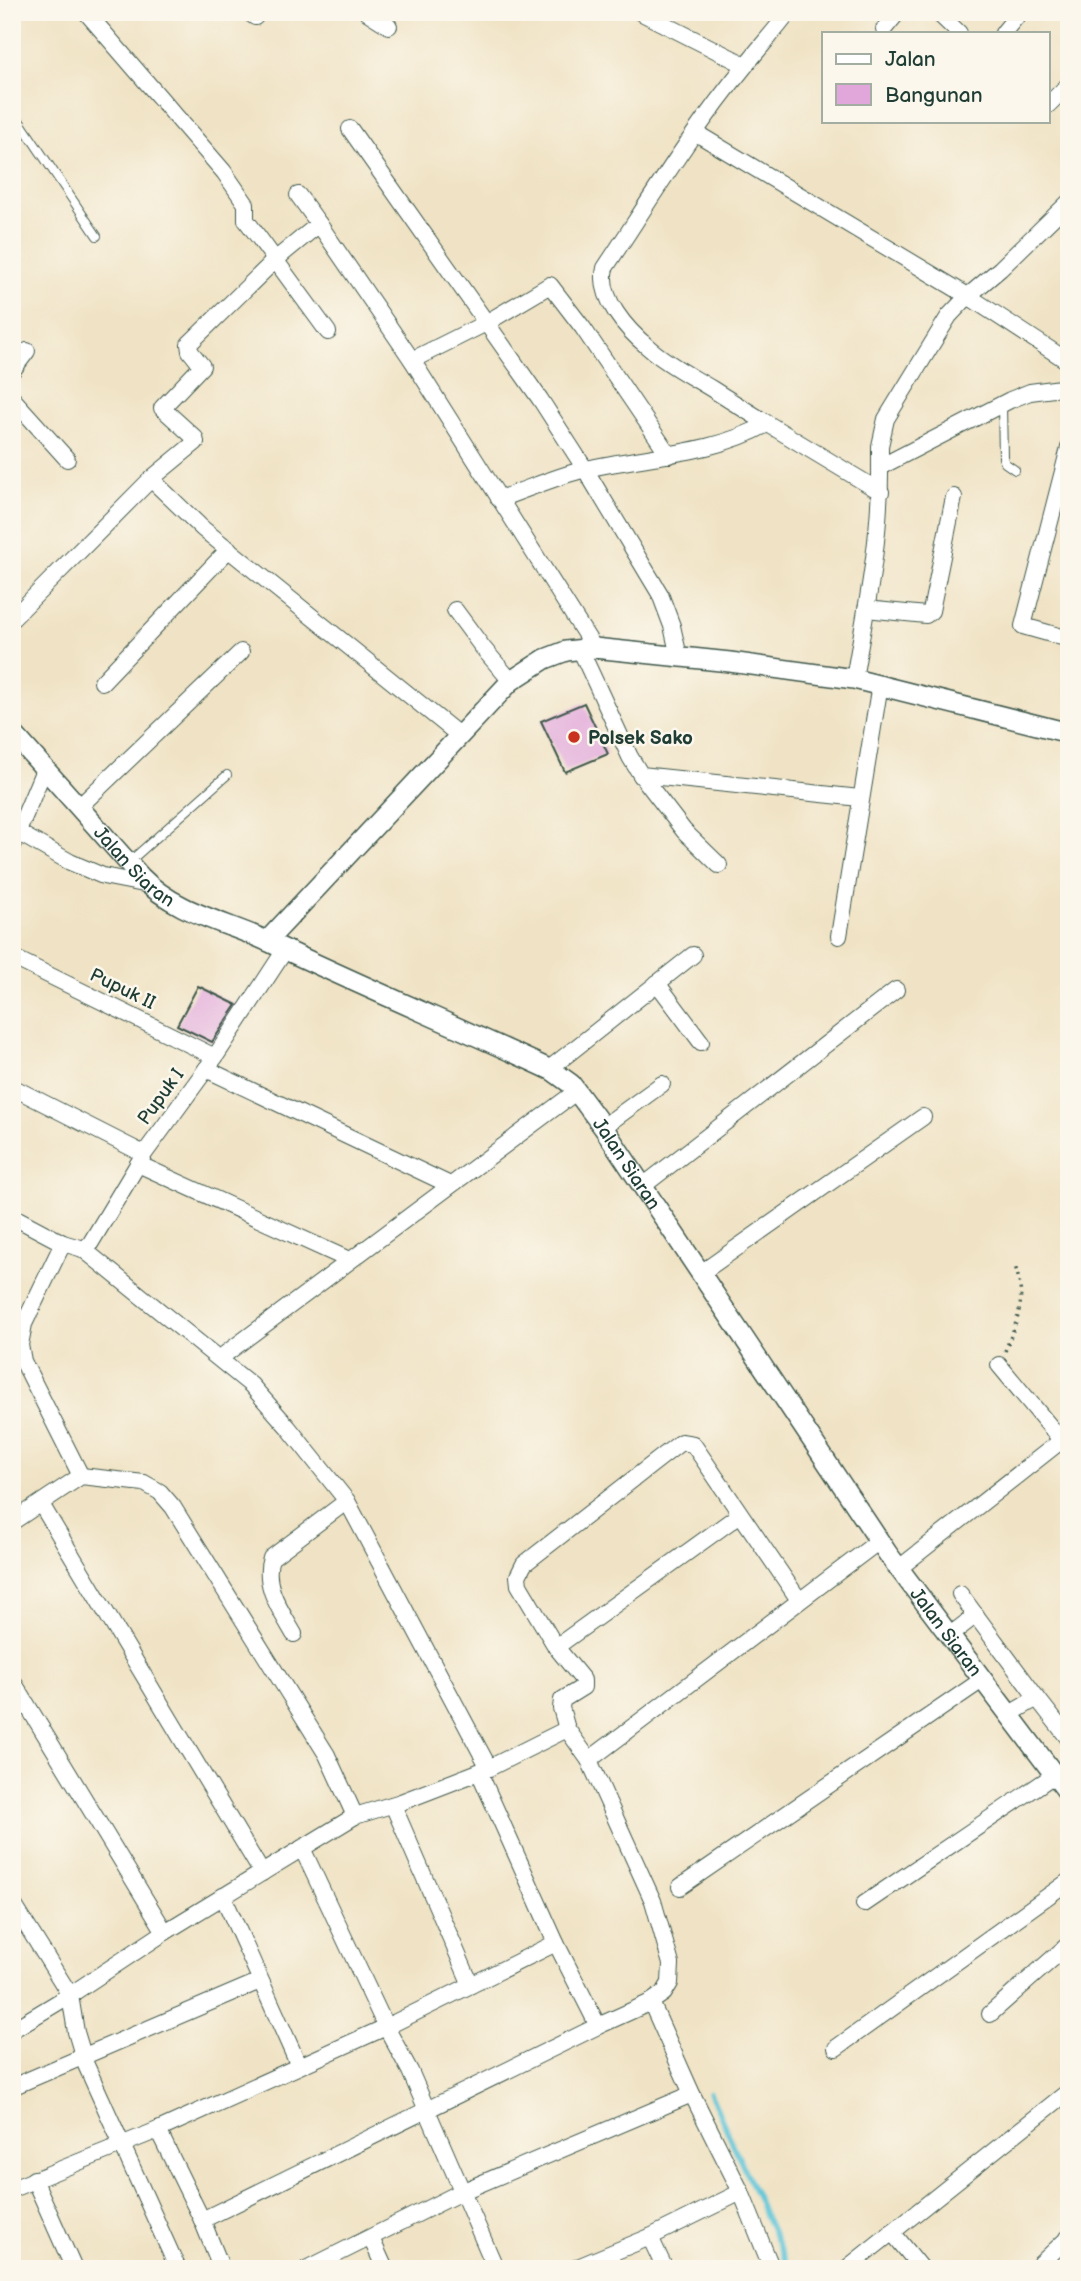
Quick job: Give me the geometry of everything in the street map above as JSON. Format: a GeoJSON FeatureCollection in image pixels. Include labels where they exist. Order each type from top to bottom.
{"type":"FeatureCollection","features":[{"type":"Feature","properties":{"kind":"street"},"geometry":{"type":"LineString","coordinates":[[86,12],[224,172],[246,204],[246,220],[328,332]]}},
{"type":"Feature","properties":{"kind":"street"},"geometry":{"type":"LineString","coordinates":[[367,12],[388,26]]}},
{"type":"Feature","properties":{"kind":"street"},"geometry":{"type":"LineString","coordinates":[[640,12],[745,65]]}},
{"type":"Feature","properties":{"kind":"street"},"geometry":{"type":"LineString","coordinates":[[789,12],[771,37],[745,65],[696,133],[605,268],[603,287],[625,322],[649,349],[881,492]]}},
{"type":"Feature","properties":{"kind":"street"},"geometry":{"type":"LineString","coordinates":[[884,29],[898,12]]}},
{"type":"Feature","properties":{"kind":"street"},"geometry":{"type":"LineString","coordinates":[[937,12],[959,32]]}},
{"type":"Feature","properties":{"kind":"street"},"geometry":{"type":"LineString","coordinates":[[1004,32],[1020,12]]}},
{"type":"Feature","properties":{"kind":"street"},"geometry":{"type":"LineString","coordinates":[[1050,103],[1069,84]]}},
{"type":"Feature","properties":{"kind":"street"},"geometry":{"type":"LineString","coordinates":[[350,129],[540,399],[585,470],[660,594],[672,626],[679,657]]}},
{"type":"Feature","properties":{"kind":"street"},"geometry":{"type":"LineString","coordinates":[[696,133],[1067,356]]}},
{"type":"Feature","properties":{"kind":"street"},"geometry":{"type":"LineString","coordinates":[[298,195],[412,359],[499,499],[587,648],[630,757],[641,775],[684,831],[719,865]]}},
{"type":"Feature","properties":{"kind":"street"},"geometry":{"type":"LineString","coordinates":[[855,679],[881,492],[881,439],[886,419],[949,316],[1069,202]]}},
{"type":"Feature","properties":{"kind":"street"},"geometry":{"type":"LineString","coordinates":[[12,619],[151,479],[196,442],[195,438],[162,408],[202,366],[190,351],[189,344],[275,260],[319,224]]}},
{"type":"Feature","properties":{"kind":"street"},"geometry":{"type":"LineString","coordinates":[[412,359],[486,323],[550,285],[583,328],[669,455]]}},
{"type":"Feature","properties":{"kind":"street"},"geometry":{"type":"LineString","coordinates":[[12,371],[27,351]]}},
{"type":"Feature","properties":{"kind":"street"},"geometry":{"type":"LineString","coordinates":[[880,467],[1030,392],[1069,387]]}},
{"type":"Feature","properties":{"kind":"street"},"geometry":{"type":"LineString","coordinates":[[12,398],[67,459]]}},
{"type":"Feature","properties":{"kind":"street"},"geometry":{"type":"LineString","coordinates":[[499,499],[585,470],[720,443],[767,424]]}},
{"type":"Feature","properties":{"kind":"street"},"geometry":{"type":"LineString","coordinates":[[1069,448],[1023,626],[1069,639]]}},
{"type":"Feature","properties":{"kind":"street"},"geometry":{"type":"LineString","coordinates":[[151,479],[203,529],[460,736]]}},
{"type":"Feature","properties":{"kind":"street"},"geometry":{"type":"LineString","coordinates":[[866,609],[926,615],[932,611],[954,497]]}},
{"type":"Feature","properties":{"kind":"street"},"geometry":{"type":"LineString","coordinates":[[102,682],[229,549]]}},
{"type":"Feature","properties":{"kind":"street"},"geometry":{"type":"LineString","coordinates":[[455,610],[511,681]]}},
{"type":"Feature","properties":{"kind":"street"},"geometry":{"type":"LineString","coordinates":[[267,941],[511,681],[545,659],[566,651],[587,648],[730,662],[855,679],[1069,733]]}},
{"type":"Feature","properties":{"kind":"street"},"geometry":{"type":"LineString","coordinates":[[79,807],[241,652]]}},
{"type":"Feature","properties":{"kind":"street"},"geometry":{"type":"LineString","coordinates":[[839,936],[880,684]]}},
{"type":"Feature","properties":{"kind":"street","name":"Jalan Siaran"},"geometry":{"type":"LineString","coordinates":[[12,732],[46,767],[149,886],[161,895],[184,908],[267,941],[564,1077],[603,1127],[898,1569],[1069,1794]]}},
{"type":"Feature","properties":{"kind":"street"},"geometry":{"type":"LineString","coordinates":[[46,767],[15,839],[103,876],[149,886]]}},
{"type":"Feature","properties":{"kind":"street"},"geometry":{"type":"LineString","coordinates":[[641,775],[860,798]]}},
{"type":"Feature","properties":{"kind":"street","name":"Pupuk I"},"geometry":{"type":"LineString","coordinates":[[83,1249],[90,1244],[141,1159],[211,1063],[285,950]]}},
{"type":"Feature","properties":{"kind":"street"},"geometry":{"type":"LineString","coordinates":[[549,1069],[693,955]]}},
{"type":"Feature","properties":{"kind":"street","name":"Pupuk II"},"geometry":{"type":"LineString","coordinates":[[12,957],[211,1063],[450,1185]]}},
{"type":"Feature","properties":{"kind":"street"},"geometry":{"type":"LineString","coordinates":[[657,983],[701,1042]]}},
{"type":"Feature","properties":{"kind":"street"},"geometry":{"type":"LineString","coordinates":[[643,1186],[896,990]]}},
{"type":"Feature","properties":{"kind":"street"},"geometry":{"type":"LineString","coordinates":[[603,1127],[662,1084]]}},
{"type":"Feature","properties":{"kind":"street"},"geometry":{"type":"LineString","coordinates":[[12,1087],[141,1159],[349,1260]]}},
{"type":"Feature","properties":{"kind":"street"},"geometry":{"type":"LineString","coordinates":[[220,1358],[577,1091]]}},
{"type":"Feature","properties":{"kind":"street"},"geometry":{"type":"LineString","coordinates":[[702,1273],[923,1117]]}},
{"type":"Feature","properties":{"kind":"street"},"geometry":{"type":"LineString","coordinates":[[12,1216],[63,1243],[83,1249],[220,1358],[251,1385],[347,1501],[484,1770],[556,1943],[598,2025]]}},
{"type":"Feature","properties":{"kind":"street"},"geometry":{"type":"LineString","coordinates":[[63,1243],[24,1324],[20,1345],[23,1361],[82,1476]]}},
{"type":"Feature","properties":{"kind":"street"},"geometry":{"type":"LineString","coordinates":[[898,1569],[1065,1444],[999,1365]]}},
{"type":"Feature","properties":{"kind":"street"},"geometry":{"type":"LineString","coordinates":[[202,2220],[598,2025],[651,2002],[664,1993],[670,1983],[671,1964],[653,1900],[589,1760],[567,1729],[561,1708],[562,1700],[578,1691],[583,1684],[580,1674],[556,1647],[519,1586],[518,1576],[524,1564],[681,1442],[692,1444],[799,1600]]}},
{"type":"Feature","properties":{"kind":"street"},"geometry":{"type":"LineString","coordinates":[[12,1522],[82,1476],[144,1483],[160,1492],[173,1507],[327,1755],[355,1816]]}},
{"type":"Feature","properties":{"kind":"street"},"geometry":{"type":"LineString","coordinates":[[294,1634],[279,1608],[268,1578],[271,1558],[347,1501]]}},
{"type":"Feature","properties":{"kind":"street"},"geometry":{"type":"LineString","coordinates":[[41,1504],[262,1872]]}},
{"type":"Feature","properties":{"kind":"street"},"geometry":{"type":"LineString","coordinates":[[556,1647],[739,1515]]}},
{"type":"Feature","properties":{"kind":"street"},"geometry":{"type":"LineString","coordinates":[[589,1760],[880,1541]]}},
{"type":"Feature","properties":{"kind":"street"},"geometry":{"type":"LineString","coordinates":[[960,1594],[1069,1739]]}},
{"type":"Feature","properties":{"kind":"street"},"geometry":{"type":"LineString","coordinates":[[948,1636],[976,1615]]}},
{"type":"Feature","properties":{"kind":"street"},"geometry":{"type":"LineString","coordinates":[[12,1680],[164,1932]]}},
{"type":"Feature","properties":{"kind":"street"},"geometry":{"type":"LineString","coordinates":[[680,1887],[982,1680]]}},
{"type":"Feature","properties":{"kind":"street"},"geometry":{"type":"LineString","coordinates":[[1008,1715],[1037,1698]]}},
{"type":"Feature","properties":{"kind":"street"},"geometry":{"type":"LineString","coordinates":[[12,2030],[164,1932],[355,1816],[393,1805],[484,1770],[567,1729]]}},
{"type":"Feature","properties":{"kind":"street"},"geometry":{"type":"LineString","coordinates":[[864,1903],[1054,1775]]}},
{"type":"Feature","properties":{"kind":"street"},"geometry":{"type":"LineString","coordinates":[[393,1805],[471,1985]]}},
{"type":"Feature","properties":{"kind":"street"},"geometry":{"type":"LineString","coordinates":[[302,1848],[428,2110],[496,2269]]}},
{"type":"Feature","properties":{"kind":"street"},"geometry":{"type":"LineString","coordinates":[[836,2048],[1069,1881]]}},
{"type":"Feature","properties":{"kind":"street"},"geometry":{"type":"LineString","coordinates":[[223,1896],[299,2066]]}},
{"type":"Feature","properties":{"kind":"street"},"geometry":{"type":"LineString","coordinates":[[12,1902],[70,1995],[83,2056],[178,2269]]}},
{"type":"Feature","properties":{"kind":"street"},"geometry":{"type":"LineString","coordinates":[[12,2189],[158,2130],[386,2027],[556,1943]]}},
{"type":"Feature","properties":{"kind":"street"},"geometry":{"type":"LineString","coordinates":[[990,2014],[1069,1944]]}},
{"type":"Feature","properties":{"kind":"street"},"geometry":{"type":"LineString","coordinates":[[12,2087],[260,1981]]}},
{"type":"Feature","properties":{"kind":"street"},"geometry":{"type":"LineString","coordinates":[[651,2002],[692,2094],[741,2192],[772,2269]]}},
{"type":"Feature","properties":{"kind":"street"},"geometry":{"type":"LineString","coordinates":[[846,2269],[1069,2091]]}},
{"type":"Feature","properties":{"kind":"street"},"geometry":{"type":"LineString","coordinates":[[307,2269],[461,2192],[692,2094]]}},
{"type":"Feature","properties":{"kind":"street"},"geometry":{"type":"LineString","coordinates":[[158,2130],[202,2220],[222,2269]]}},
{"type":"Feature","properties":{"kind":"street"},"geometry":{"type":"LineString","coordinates":[[34,2179],[74,2269]]}},
{"type":"Feature","properties":{"kind":"street"},"geometry":{"type":"LineString","coordinates":[[573,2269],[650,2237],[741,2192]]}},
{"type":"Feature","properties":{"kind":"street"},"geometry":{"type":"LineString","coordinates":[[892,2232],[922,2269]]}},
{"type":"Feature","properties":{"kind":"street"},"geometry":{"type":"LineString","coordinates":[[650,2237],[665,2269]]}},
{"type":"Feature","properties":{"kind":"street"},"geometry":{"type":"LineString","coordinates":[[1035,2269],[1069,2237]]}},
{"type":"Feature","properties":{"kind":"street"},"geometry":{"type":"LineString","coordinates":[[371,2238],[385,2269]]}},
{"type":"Feature","properties":{"kind":"lane"},"geometry":{"type":"LineString","coordinates":[[12,110],[97,236]]}},
{"type":"Feature","properties":{"kind":"lane"},"geometry":{"type":"LineString","coordinates":[[1002,404],[1003,458],[1005,463],[1015,470]]}},
{"type":"Feature","properties":{"kind":"lane"},"geometry":{"type":"LineString","coordinates":[[129,862],[227,775]]}},
{"type":"Feature","properties":{"kind":"path"},"geometry":{"type":"LineString","coordinates":[[999,1365],[1022,1300],[1021,1284],[1015,1266]]}},
{"type":"Feature","properties":{"kind":"building","name":"Polsek Sako"},"geometry":{"type":"Polygon","coordinates":[[[584,703],[608,754],[565,772],[541,721],[584,703]]]}},
{"type":"Feature","properties":{"kind":"building"},"geometry":{"type":"Polygon","coordinates":[[[198,986],[237,1005],[212,1042],[177,1025],[198,986]]]}},
{"type":"Feature","properties":{"kind":"waterway"},"geometry":{"type":"LineString","coordinates":[[710,2093],[789,2269]]}},
{"type":"Feature","properties":{"kind":"place","name":"Polsek Sako"},"geometry":{"type":"Point","coordinates":[574,737]}}]}
